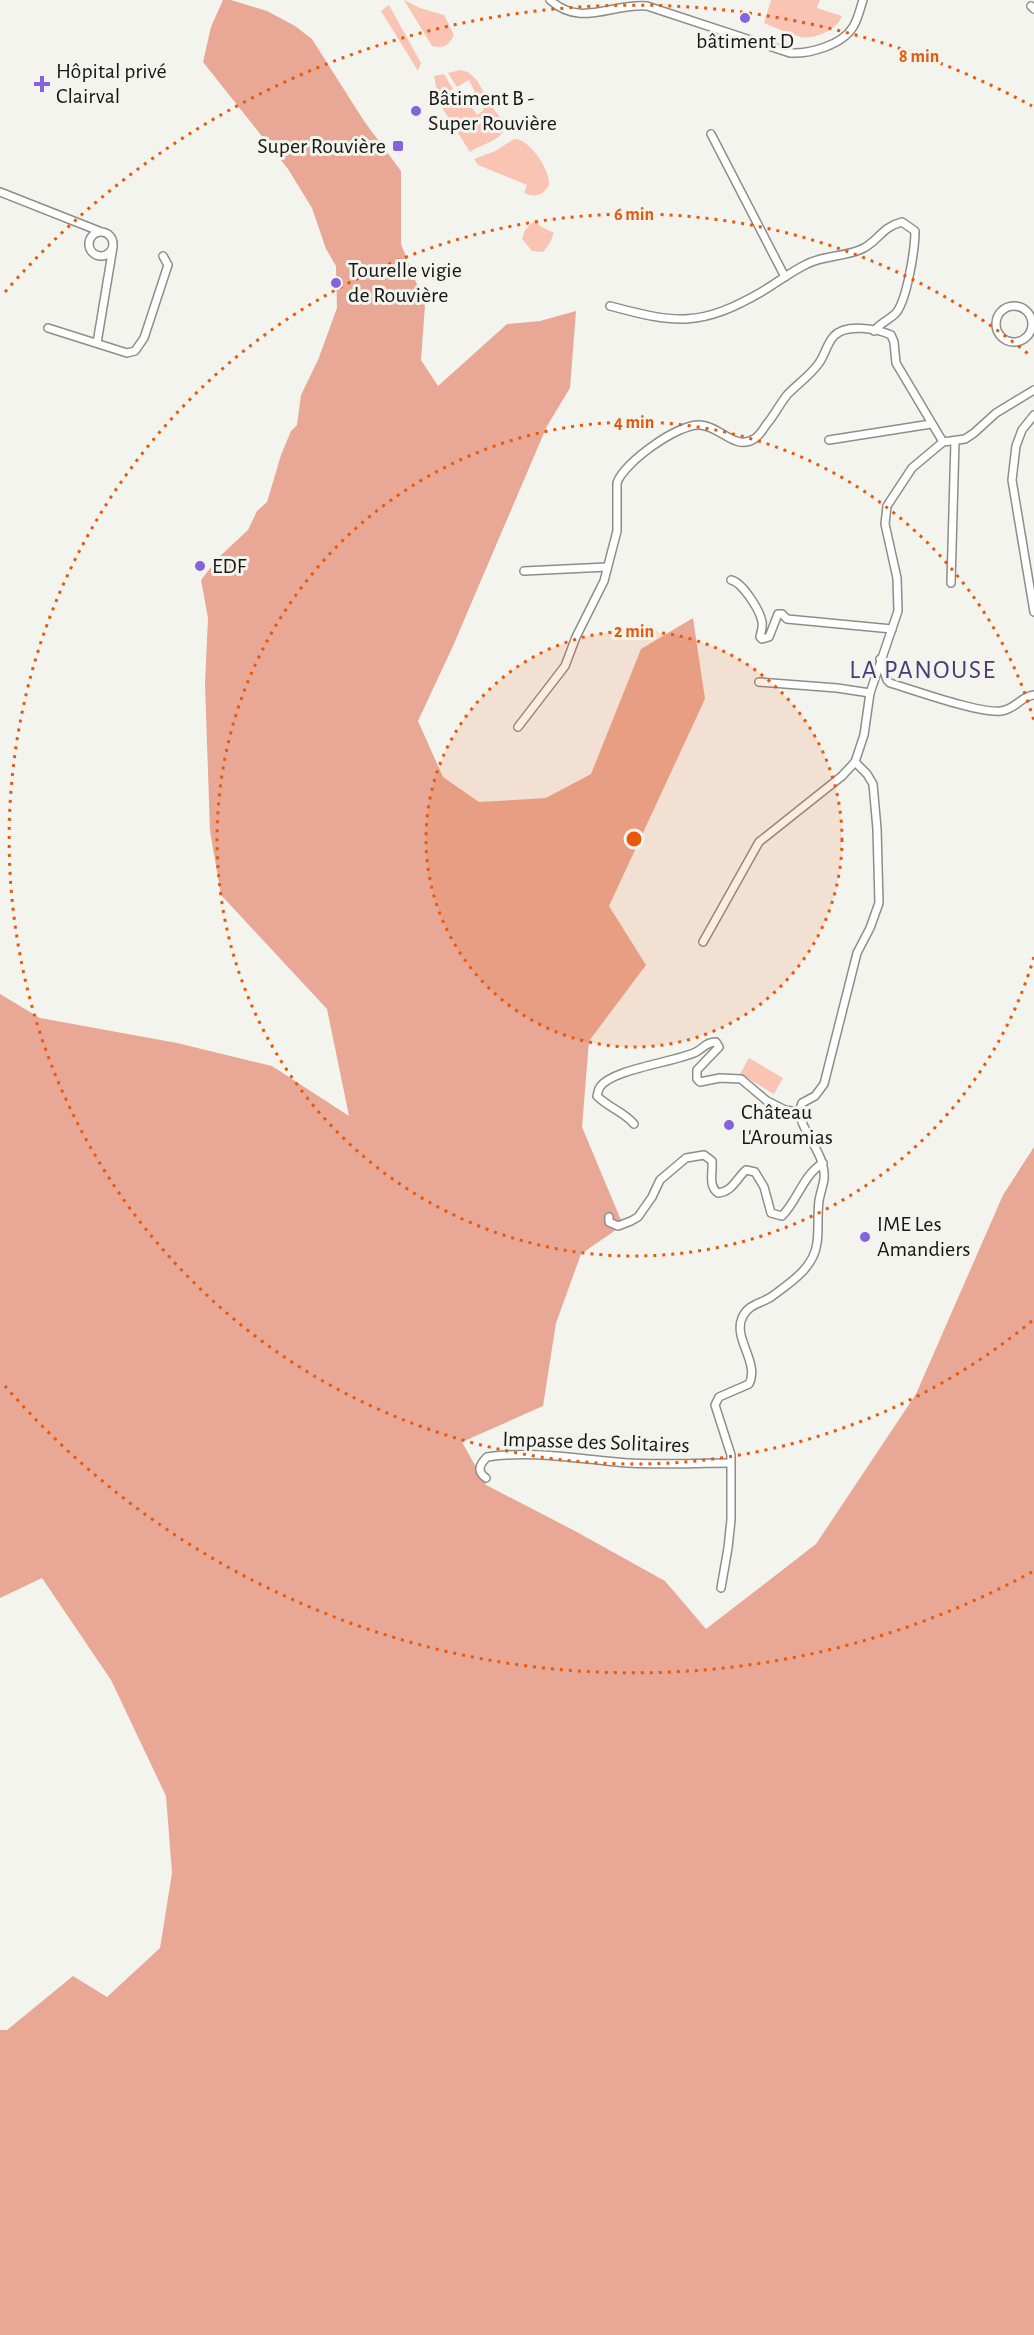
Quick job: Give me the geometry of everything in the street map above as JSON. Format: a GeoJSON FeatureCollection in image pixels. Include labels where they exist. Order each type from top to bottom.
{"type":"FeatureCollection","features":[{"type":"Feature","properties":{"kind":"street"},"geometry":{"type":"LineString","coordinates":[[550,0],[574,14],[588,14],[633,5],[647,6],[799,54],[838,41],[846,35],[853,27],[863,0]]}},
{"type":"Feature","properties":{"kind":"street"},"geometry":{"type":"LineString","coordinates":[[711,134],[785,277]]}},
{"type":"Feature","properties":{"kind":"street"},"geometry":{"type":"LineString","coordinates":[[0,203],[2,193],[111,236],[113,247],[97,343]]}},
{"type":"Feature","properties":{"kind":"street"},"geometry":{"type":"LineString","coordinates":[[610,306],[650,317],[688,320],[714,315],[808,263],[864,248],[891,225],[902,222],[915,231],[905,297],[895,314],[874,330]]}},
{"type":"Feature","properties":{"kind":"street"},"geometry":{"type":"LineString","coordinates":[[99,231],[90,239],[91,250],[97,255],[104,255],[113,247]]}},
{"type":"Feature","properties":{"kind":"street"},"geometry":{"type":"LineString","coordinates":[[48,328],[127,353],[135,351],[139,347],[168,265],[163,256]]}},
{"type":"Feature","properties":{"kind":"street"},"geometry":{"type":"LineString","coordinates":[[1011,306],[1023,308],[1032,317],[1027,335],[1017,341],[1005,339],[997,329],[997,317],[1005,308],[1011,306]]}},
{"type":"Feature","properties":{"kind":"street"},"geometry":{"type":"LineString","coordinates":[[518,727],[565,666],[582,622],[602,588],[616,531],[619,476],[649,449],[674,432],[688,426],[701,425],[711,427],[734,441],[742,442],[756,438],[786,396],[812,373],[833,337],[838,332],[853,329],[874,330],[886,333],[893,338],[896,363],[943,442]]}},
{"type":"Feature","properties":{"kind":"street"},"geometry":{"type":"LineString","coordinates":[[703,942],[759,842],[842,776],[855,762],[864,735],[870,693],[898,611],[897,578],[885,524],[886,506],[912,468],[943,442],[965,439],[996,413],[1034,390]]}},
{"type":"Feature","properties":{"kind":"street"},"geometry":{"type":"LineString","coordinates":[[1034,415],[1022,430],[1016,446],[1012,480],[1034,612]]}},
{"type":"Feature","properties":{"kind":"street"},"geometry":{"type":"LineString","coordinates":[[829,440],[932,424]]}},
{"type":"Feature","properties":{"kind":"street"},"geometry":{"type":"LineString","coordinates":[[951,583],[955,441]]}},
{"type":"Feature","properties":{"kind":"street"},"geometry":{"type":"LineString","coordinates":[[524,572],[608,567]]}},
{"type":"Feature","properties":{"kind":"street"},"geometry":{"type":"LineString","coordinates":[[730,580],[741,584],[760,615],[762,627],[760,637],[762,639],[769,636],[778,614],[782,614],[787,619],[892,629]]}},
{"type":"Feature","properties":{"kind":"street"},"geometry":{"type":"LineString","coordinates":[[880,659],[887,680],[891,683],[990,712],[1014,707],[1027,697],[1034,695]]}},
{"type":"Feature","properties":{"kind":"street"},"geometry":{"type":"LineString","coordinates":[[759,682],[870,693]]}},
{"type":"Feature","properties":{"kind":"street"},"geometry":{"type":"LineString","coordinates":[[721,1587],[731,1520],[730,1463],[728,1441],[715,1405],[717,1400],[750,1384],[752,1380],[740,1332],[743,1315],[754,1304],[768,1299],[798,1277],[815,1251],[819,1202],[824,1178],[823,1163],[821,1155],[802,1123],[799,1112],[802,1102],[815,1096],[824,1083],[857,953],[870,928],[879,903],[873,784],[855,762]]}},
{"type":"Feature","properties":{"kind":"street"},"geometry":{"type":"LineString","coordinates":[[634,1124],[627,1115],[604,1103],[597,1096],[600,1087],[610,1079],[629,1072],[697,1052],[708,1042],[716,1042],[719,1047],[698,1070],[697,1079],[700,1082],[720,1078],[741,1079],[767,1101],[784,1110],[799,1112]]}},
{"type":"Feature","properties":{"kind":"street"},"geometry":{"type":"LineString","coordinates":[[609,1216],[611,1224],[618,1226],[638,1217],[652,1197],[660,1180],[686,1158],[704,1155],[712,1161],[711,1186],[714,1191],[718,1193],[731,1189],[746,1170],[755,1172],[764,1186],[771,1213],[782,1216],[816,1167],[823,1163]]}},
{"type":"Feature","properties":{"kind":"street","name":"Impasse des Solitaires"},"geometry":{"type":"LineString","coordinates":[[486,1478],[480,1469],[481,1463],[487,1456],[498,1455],[551,1454],[606,1461],[730,1463]]}},
{"type":"Feature","properties":{"kind":"shaded area"},"geometry":{"type":"Polygon","coordinates":[[[223,0],[231,0],[267,11],[295,26],[312,39],[364,121],[401,171],[401,244],[425,305],[421,360],[438,386],[507,324],[540,321],[576,311],[570,388],[547,426],[453,646],[418,721],[443,777],[479,802],[546,798],[591,774],[641,649],[693,618],[705,699],[609,906],[646,965],[589,1041],[582,1127],[623,1225],[581,1254],[556,1323],[543,1406],[462,1442],[486,1485],[665,1581],[706,1629],[816,1544],[916,1394],[1003,1195],[1034,1147],[1034,2335],[0,2335],[0,2030],[7,2030],[73,1976],[107,1997],[160,1948],[172,1873],[166,1796],[111,1680],[42,1578],[0,1598],[0,994],[40,1018],[177,1043],[272,1066],[349,1116],[327,1009],[221,895],[210,831],[205,684],[208,618],[201,580],[219,557],[248,530],[257,511],[267,502],[281,455],[291,431],[297,425],[301,395],[318,360],[337,308],[336,266],[326,249],[312,208],[288,169],[203,62],[211,27],[223,0]]]}},
{"type":"Feature","properties":{"kind":"shaded area"},"geometry":{"type":"Polygon","coordinates":[[[404,0],[420,8],[444,15],[454,35],[448,44],[440,47],[432,46],[404,0]]]}},
{"type":"Feature","properties":{"kind":"shaded area"},"geometry":{"type":"Polygon","coordinates":[[[771,0],[820,0],[817,8],[842,16],[831,29],[813,37],[801,37],[764,23],[771,0]]]}},
{"type":"Feature","properties":{"kind":"shaded area"},"geometry":{"type":"Polygon","coordinates":[[[389,5],[421,63],[418,71],[381,11],[389,5]]]}},
{"type":"Feature","properties":{"kind":"shaded area"},"geometry":{"type":"Polygon","coordinates":[[[460,70],[468,72],[477,80],[490,104],[506,125],[501,135],[470,152],[434,95],[437,91],[434,76],[444,74],[453,89],[449,92],[458,108],[468,102],[477,115],[484,110],[469,80],[457,87],[448,73],[460,70]]]}},
{"type":"Feature","properties":{"kind":"shaded area"},"geometry":{"type":"Polygon","coordinates":[[[514,139],[526,143],[542,163],[549,179],[549,185],[542,193],[532,195],[524,193],[527,185],[478,165],[474,159],[495,151],[514,139]]]}},
{"type":"Feature","properties":{"kind":"shaded area"},"geometry":{"type":"Polygon","coordinates":[[[536,219],[540,226],[554,233],[543,252],[532,251],[522,239],[525,230],[536,219]]]}},
{"type":"Feature","properties":{"kind":"shaded area"},"geometry":{"type":"Polygon","coordinates":[[[749,1058],[783,1078],[774,1094],[740,1074],[749,1058]]]}},
{"type":"Feature","properties":{"kind":"place","name":"bâtiment D"},"geometry":{"type":"Point","coordinates":[745,18]}},
{"type":"Feature","properties":{"kind":"place","name":"Hôpital privé Clairval"},"geometry":{"type":"Point","coordinates":[42,84]}},
{"type":"Feature","properties":{"kind":"place","name":"Bâtiment B - Super Rouvière"},"geometry":{"type":"Point","coordinates":[416,111]}},
{"type":"Feature","properties":{"kind":"place","name":"Super Rouvière"},"geometry":{"type":"Point","coordinates":[398,146]}},
{"type":"Feature","properties":{"kind":"place","name":"Tourelle vigie de Rouvière"},"geometry":{"type":"Point","coordinates":[336,283]}},
{"type":"Feature","properties":{"kind":"place","name":"EDF"},"geometry":{"type":"Point","coordinates":[200,566]}},
{"type":"Feature","properties":{"kind":"place","name":"Château L'Aroumias"},"geometry":{"type":"Point","coordinates":[729,1125]}},
{"type":"Feature","properties":{"kind":"place","name":"IME Les Amandiers"},"geometry":{"type":"Point","coordinates":[865,1237]}},
{"type":"Feature","properties":{"kind":"district","name":"LA PANOUSE"},"geometry":{"type":"Point","coordinates":[923,670]}}]}
